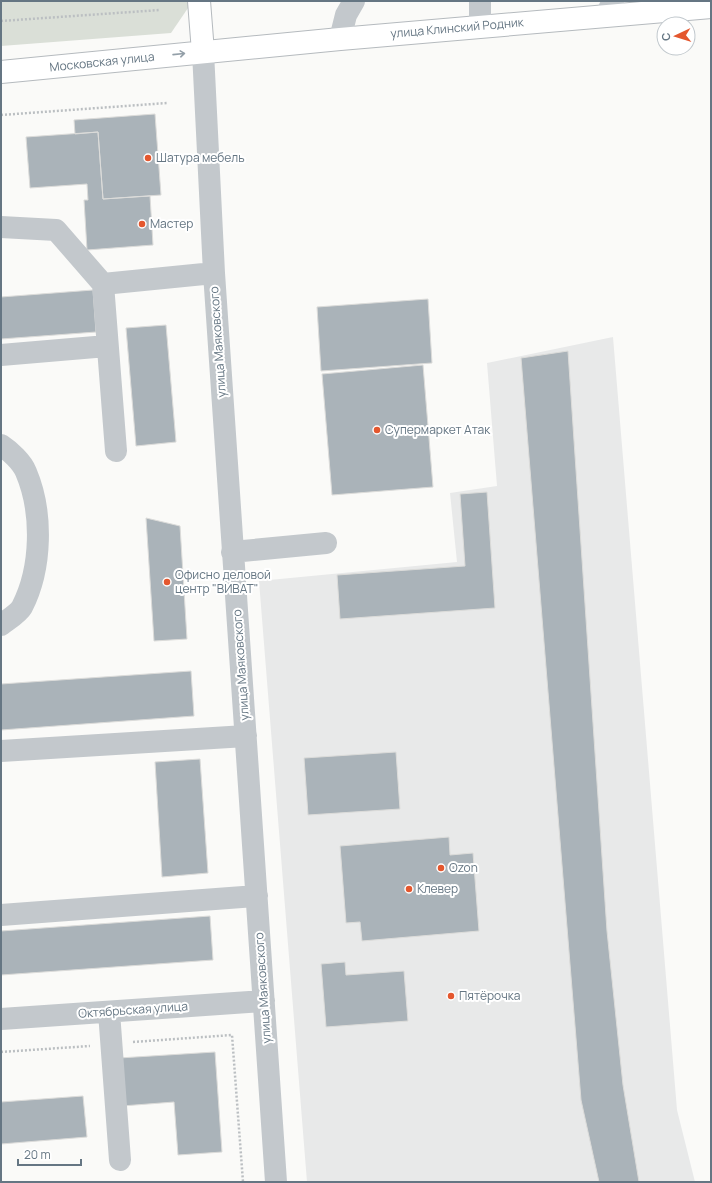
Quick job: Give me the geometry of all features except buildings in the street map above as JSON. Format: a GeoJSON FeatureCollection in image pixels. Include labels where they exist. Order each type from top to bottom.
{"type":"FeatureCollection","features":[{"type":"Feature","properties":{"kind":"main road"},"geometry":{"type":"LineString","coordinates":[[199,1],[203,52]]}},
{"type":"Feature","properties":{"kind":"main road","name":"улица Клинский Родник"},"geometry":{"type":"LineString","coordinates":[[203,52],[480,26],[610,8],[711,7]]}},
{"type":"Feature","properties":{"kind":"main road","name":"Московская улица"},"geometry":{"type":"LineString","coordinates":[[1,72],[203,52]]}},
{"type":"Feature","properties":{"kind":"street"},"geometry":{"type":"LineString","coordinates":[[340,39],[346,15],[354,1]]}},
{"type":"Feature","properties":{"kind":"street"},"geometry":{"type":"LineString","coordinates":[[480,1],[480,26]]}},
{"type":"Feature","properties":{"kind":"street","name":"улица Маяковского"},"geometry":{"type":"LineString","coordinates":[[203,52],[214,273],[232,552],[276,1182]]}},
{"type":"Feature","properties":{"kind":"street"},"geometry":{"type":"LineString","coordinates":[[1,227],[56,230],[103,284],[116,451]]}},
{"type":"Feature","properties":{"kind":"street"},"geometry":{"type":"LineString","coordinates":[[103,284],[214,273]]}},
{"type":"Feature","properties":{"kind":"street"},"geometry":{"type":"LineString","coordinates":[[1,355],[107,346]]}},
{"type":"Feature","properties":{"kind":"street"},"geometry":{"type":"LineString","coordinates":[[1,445],[9,450],[26,470],[36,504],[38,540],[33,578],[21,609],[1,625]]}},
{"type":"Feature","properties":{"kind":"street"},"geometry":{"type":"LineString","coordinates":[[232,552],[326,543]]}},
{"type":"Feature","properties":{"kind":"street"},"geometry":{"type":"LineString","coordinates":[[1,751],[246,736]]}},
{"type":"Feature","properties":{"kind":"street"},"geometry":{"type":"LineString","coordinates":[[1,915],[257,896]]}},
{"type":"Feature","properties":{"kind":"street","name":"Октябрьская улица"},"geometry":{"type":"LineString","coordinates":[[1,1019],[264,1001]]}},
{"type":"Feature","properties":{"kind":"street"},"geometry":{"type":"LineString","coordinates":[[109,1012],[120,1160]]}},
{"type":"Feature","properties":{"kind":"path"},"geometry":{"type":"LineString","coordinates":[[1,21],[160,10]]}},
{"type":"Feature","properties":{"kind":"path"},"geometry":{"type":"LineString","coordinates":[[1,115],[167,103]]}},
{"type":"Feature","properties":{"kind":"path"},"geometry":{"type":"LineString","coordinates":[[1,1052],[232,1035],[243,1182]]}},
{"type":"Feature","properties":{"kind":"shaded area"},"geometry":{"type":"Polygon","coordinates":[[[1,1],[188,1],[188,8],[171,33],[1,46],[1,1]]]}},
{"type":"Feature","properties":{"kind":"shaded area"},"geometry":{"type":"Polygon","coordinates":[[[613,337],[677,1110],[695,1182],[307,1182],[259,581],[457,562],[450,493],[497,486],[487,363],[613,337]]]}},
{"type":"Feature","properties":{"kind":"place","name":"Шатура мебель"},"geometry":{"type":"Point","coordinates":[148,158]}},
{"type":"Feature","properties":{"kind":"place","name":"Мастер"},"geometry":{"type":"Point","coordinates":[142,224]}},
{"type":"Feature","properties":{"kind":"place","name":"Супермаркет Атак"},"geometry":{"type":"Point","coordinates":[377,430]}},
{"type":"Feature","properties":{"kind":"place","name":"Офисно деловой центр \"ВИВАТ\""},"geometry":{"type":"Point","coordinates":[167,582]}},
{"type":"Feature","properties":{"kind":"place","name":"Ozon"},"geometry":{"type":"Point","coordinates":[441,868]}},
{"type":"Feature","properties":{"kind":"place","name":"Клевер"},"geometry":{"type":"Point","coordinates":[409,889]}},
{"type":"Feature","properties":{"kind":"place","name":"Пятёрочка"},"geometry":{"type":"Point","coordinates":[451,996]}}]}
